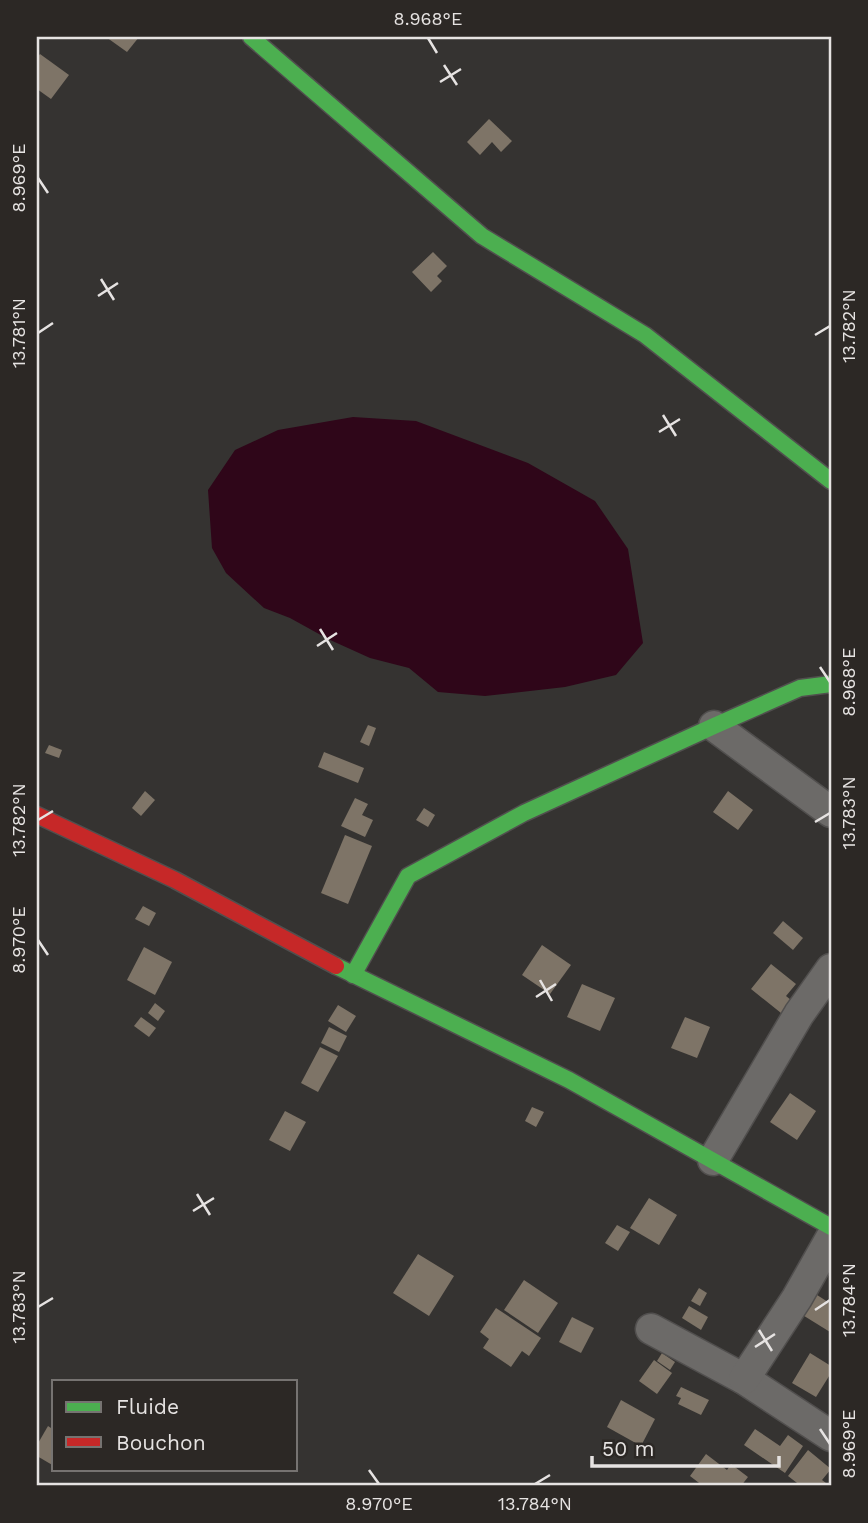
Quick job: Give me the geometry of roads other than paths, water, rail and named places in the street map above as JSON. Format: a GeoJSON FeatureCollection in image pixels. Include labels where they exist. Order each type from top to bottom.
{"type":"FeatureCollection","features":[{"type":"Feature","properties":{"kind":"street"},"geometry":{"type":"LineString","coordinates":[[251,37],[482,236],[645,335],[831,481]]}},
{"type":"Feature","properties":{"kind":"street"},"geometry":{"type":"LineString","coordinates":[[353,975],[408,876],[524,813],[714,726],[800,688],[831,684]]}},
{"type":"Feature","properties":{"kind":"street"},"geometry":{"type":"LineString","coordinates":[[714,726],[831,812]]}},
{"type":"Feature","properties":{"kind":"street"},"geometry":{"type":"LineString","coordinates":[[37,815],[175,880],[353,975],[569,1080],[831,1227]]}},
{"type":"Feature","properties":{"kind":"street"},"geometry":{"type":"LineString","coordinates":[[713,1160],[799,1014],[831,969]]}},
{"type":"Feature","properties":{"kind":"street"},"geometry":{"type":"LineString","coordinates":[[744,1379],[797,1298],[831,1238]]}},
{"type":"Feature","properties":{"kind":"street"},"geometry":{"type":"LineString","coordinates":[[651,1329],[744,1379],[831,1436]]}}]}
